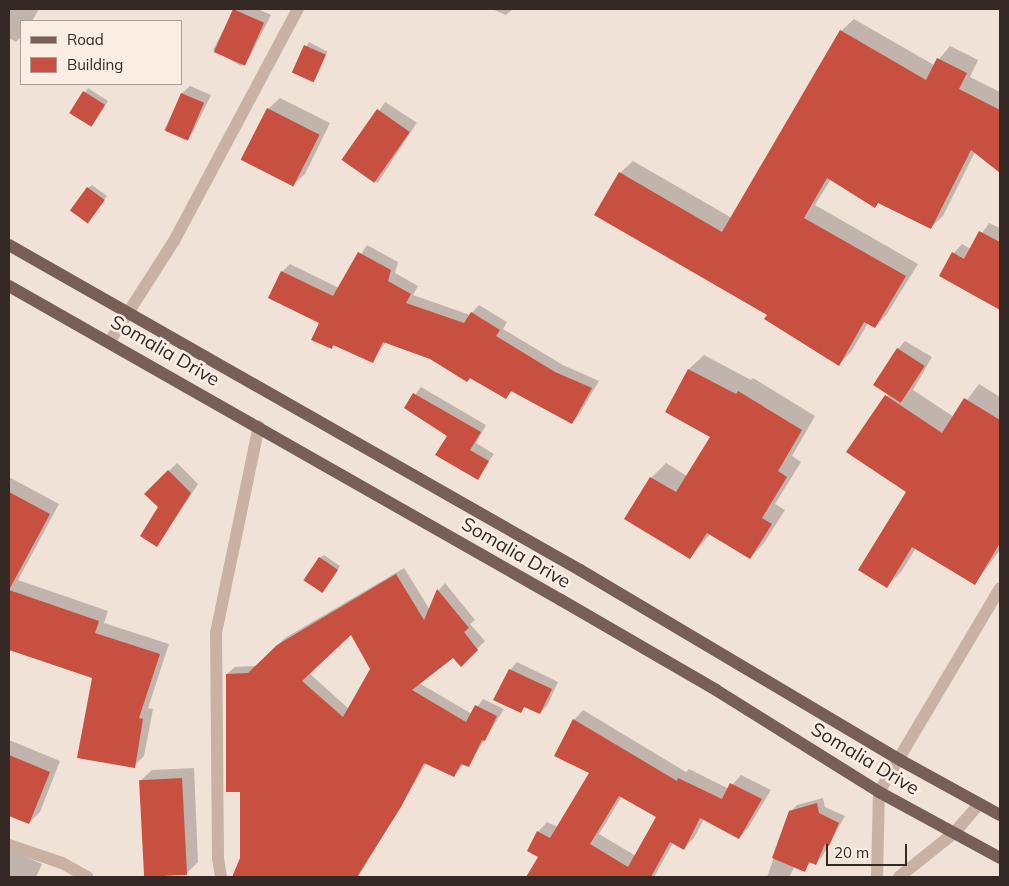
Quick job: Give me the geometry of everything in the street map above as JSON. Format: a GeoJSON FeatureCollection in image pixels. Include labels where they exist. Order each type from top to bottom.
{"type":"FeatureCollection","features":[{"type":"Feature","properties":{"kind":"main road","name":"Somalia Drive"},"geometry":{"type":"LineString","coordinates":[[9,245],[580,570],[900,760],[1000,815]]}},
{"type":"Feature","properties":{"kind":"main road","name":"Somalia Drive"},"geometry":{"type":"LineString","coordinates":[[9,286],[259,426],[716,690],[879,792],[1000,858]]}},
{"type":"Feature","properties":{"kind":"street"},"geometry":{"type":"LineString","coordinates":[[110,341],[174,241],[298,9]]}},
{"type":"Feature","properties":{"kind":"street"},"geometry":{"type":"LineString","coordinates":[[222,877],[218,858],[216,633],[259,426]]}},
{"type":"Feature","properties":{"kind":"street"},"geometry":{"type":"LineString","coordinates":[[877,877],[879,792],[900,760],[1000,588]]}},
{"type":"Feature","properties":{"kind":"street"},"geometry":{"type":"LineString","coordinates":[[899,877],[954,833],[979,804]]}},
{"type":"Feature","properties":{"kind":"street"},"geometry":{"type":"LineString","coordinates":[[9,845],[62,863],[87,877]]}},
{"type":"Feature","properties":{"kind":"building"},"geometry":{"type":"Polygon","coordinates":[[[233,9],[264,23],[245,66],[214,52],[233,9]]]}},
{"type":"Feature","properties":{"kind":"building"},"geometry":{"type":"Polygon","coordinates":[[[840,30],[926,80],[937,58],[967,73],[959,89],[1000,110],[1000,173],[971,150],[931,229],[878,203],[875,208],[827,178],[804,218],[906,276],[875,328],[864,322],[839,366],[764,319],[767,315],[594,215],[619,172],[722,232],[840,30]]]}},
{"type":"Feature","properties":{"kind":"building"},"geometry":{"type":"Polygon","coordinates":[[[304,45],[326,55],[314,82],[292,72],[304,45]]]}},
{"type":"Feature","properties":{"kind":"building"},"geometry":{"type":"Polygon","coordinates":[[[83,91],[105,105],[91,127],[69,113],[83,91]]]}},
{"type":"Feature","properties":{"kind":"building"},"geometry":{"type":"Polygon","coordinates":[[[181,93],[204,103],[188,141],[165,131],[181,93]]]}},
{"type":"Feature","properties":{"kind":"building"},"geometry":{"type":"Polygon","coordinates":[[[267,108],[320,135],[293,186],[241,160],[267,108]]]}},
{"type":"Feature","properties":{"kind":"building"},"geometry":{"type":"Polygon","coordinates":[[[377,109],[410,132],[374,183],[341,160],[377,109]]]}},
{"type":"Feature","properties":{"kind":"building"},"geometry":{"type":"Polygon","coordinates":[[[87,187],[105,200],[88,223],[70,210],[87,187]]]}},
{"type":"Feature","properties":{"kind":"building"},"geometry":{"type":"Polygon","coordinates":[[[979,231],[1000,242],[1000,310],[939,276],[952,252],[964,259],[979,231]]]}},
{"type":"Feature","properties":{"kind":"building"},"geometry":{"type":"Polygon","coordinates":[[[358,252],[391,270],[388,281],[411,294],[406,303],[464,323],[471,312],[500,330],[496,336],[555,372],[592,388],[572,424],[511,391],[506,399],[470,378],[467,382],[430,359],[383,342],[373,363],[333,345],[332,349],[311,340],[319,323],[268,298],[281,271],[333,296],[358,252]]]}},
{"type":"Feature","properties":{"kind":"building"},"geometry":{"type":"Polygon","coordinates":[[[897,348],[925,366],[901,403],[873,385],[897,348]]]}},
{"type":"Feature","properties":{"kind":"building"},"geometry":{"type":"Polygon","coordinates":[[[688,369],[736,394],[738,391],[802,430],[778,471],[787,477],[762,518],[772,524],[750,559],[707,533],[690,559],[624,519],[650,477],[676,492],[710,437],[665,412],[688,369]]]}},
{"type":"Feature","properties":{"kind":"building"},"geometry":{"type":"Polygon","coordinates":[[[413,393],[481,432],[470,450],[489,461],[478,480],[435,455],[447,436],[404,408],[413,393]]]}},
{"type":"Feature","properties":{"kind":"building"},"geometry":{"type":"Polygon","coordinates":[[[885,395],[942,433],[964,398],[1000,420],[1000,543],[975,585],[912,547],[887,588],[858,570],[906,492],[846,452],[885,395]]]}},
{"type":"Feature","properties":{"kind":"building"},"geometry":{"type":"Polygon","coordinates":[[[168,470],[191,493],[157,547],[140,536],[158,507],[144,494],[168,470]]]}},
{"type":"Feature","properties":{"kind":"building"},"geometry":{"type":"Polygon","coordinates":[[[9,492],[50,514],[9,590],[9,492]]]}},
{"type":"Feature","properties":{"kind":"building"},"geometry":{"type":"Polygon","coordinates":[[[319,557],[338,570],[322,593],[303,580],[319,557]]]}},
{"type":"Feature","properties":{"kind":"building"},"geometry":{"type":"Polygon","coordinates":[[[396,574],[424,620],[437,589],[469,628],[464,632],[478,650],[461,667],[453,658],[412,690],[466,722],[475,705],[497,716],[485,741],[482,740],[469,767],[461,764],[454,777],[424,763],[401,807],[357,877],[232,877],[240,858],[240,792],[226,792],[226,674],[248,673],[277,645],[396,574]],[[351,635],[302,681],[343,717],[370,669],[351,635]]]}},
{"type":"Feature","properties":{"kind":"building"},"geometry":{"type":"Polygon","coordinates":[[[9,590],[99,621],[95,633],[160,654],[139,718],[143,719],[135,768],[77,758],[92,678],[9,650],[9,590]]]}},
{"type":"Feature","properties":{"kind":"building"},"geometry":{"type":"Polygon","coordinates":[[[509,669],[552,689],[540,714],[524,707],[521,713],[493,700],[509,669]]]}},
{"type":"Feature","properties":{"kind":"building"},"geometry":{"type":"Polygon","coordinates":[[[573,719],[677,781],[678,778],[722,799],[730,783],[762,799],[739,839],[700,818],[684,850],[670,842],[651,877],[526,877],[538,857],[527,851],[537,831],[550,838],[589,773],[554,756],[573,719]],[[619,796],[590,844],[628,867],[656,817],[619,796]]]}},
{"type":"Feature","properties":{"kind":"building"},"geometry":{"type":"Polygon","coordinates":[[[9,755],[50,772],[29,824],[9,816],[9,755]]]}},
{"type":"Feature","properties":{"kind":"building"},"geometry":{"type":"Polygon","coordinates":[[[182,778],[187,875],[144,877],[139,780],[182,778]]]}},
{"type":"Feature","properties":{"kind":"building"},"geometry":{"type":"Polygon","coordinates":[[[817,803],[819,813],[839,823],[829,846],[825,844],[816,865],[809,862],[805,872],[772,858],[789,811],[817,803]]]}}]}
